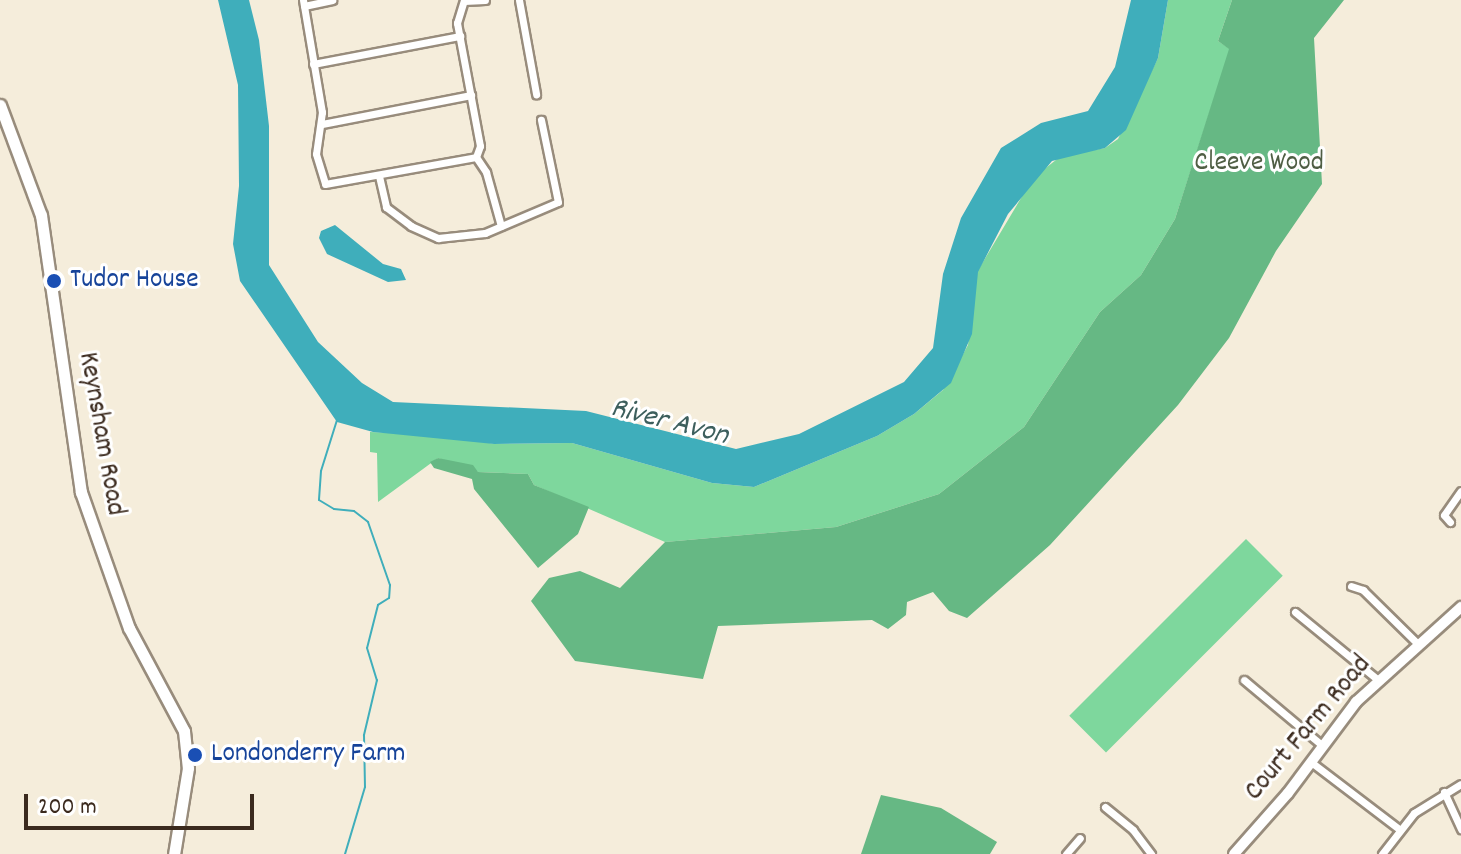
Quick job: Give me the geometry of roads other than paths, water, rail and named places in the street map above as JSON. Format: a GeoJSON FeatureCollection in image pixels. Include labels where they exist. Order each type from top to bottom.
{"type":"FeatureCollection","features":[{"type":"Feature","properties":{"kind":"main road","name":"Keynsham Road"},"geometry":{"type":"LineString","coordinates":[[0,105],[41,215],[81,492],[129,628],[184,731],[188,768],[174,854]]}},
{"type":"Feature","properties":{"kind":"street"},"geometry":{"type":"LineString","coordinates":[[332,0],[304,3],[322,124],[316,154],[325,184],[476,157]]}},
{"type":"Feature","properties":{"kind":"street"},"geometry":{"type":"LineString","coordinates":[[476,157],[480,146],[458,17],[464,1],[485,0]]}},
{"type":"Feature","properties":{"kind":"street"},"geometry":{"type":"LineString","coordinates":[[519,0],[536,94]]}},
{"type":"Feature","properties":{"kind":"street"},"geometry":{"type":"LineString","coordinates":[[313,64],[460,36]]}},
{"type":"Feature","properties":{"kind":"street"},"geometry":{"type":"LineString","coordinates":[[322,124],[471,95]]}},
{"type":"Feature","properties":{"kind":"street"},"geometry":{"type":"LineString","coordinates":[[379,176],[386,207],[427,235],[466,238],[501,226],[558,202],[541,120]]}},
{"type":"Feature","properties":{"kind":"street"},"geometry":{"type":"LineString","coordinates":[[476,157],[486,172],[501,226]]}},
{"type":"Feature","properties":{"kind":"street"},"geometry":{"type":"LineString","coordinates":[[1444,515],[1461,491]]}},
{"type":"Feature","properties":{"kind":"street"},"geometry":{"type":"LineString","coordinates":[[1435,511],[1450,522]]}},
{"type":"Feature","properties":{"kind":"street"},"geometry":{"type":"LineString","coordinates":[[1351,586],[1363,590],[1418,644]]}},
{"type":"Feature","properties":{"kind":"street","name":"Court Farm Road"},"geometry":{"type":"LineString","coordinates":[[1234,854],[1378,680],[1461,607]]}},
{"type":"Feature","properties":{"kind":"street"},"geometry":{"type":"LineString","coordinates":[[1295,612],[1378,680]]}},
{"type":"Feature","properties":{"kind":"street"},"geometry":{"type":"LineString","coordinates":[[1244,680],[1323,746]]}},
{"type":"Feature","properties":{"kind":"street"},"geometry":{"type":"LineString","coordinates":[[1311,762],[1399,829]]}},
{"type":"Feature","properties":{"kind":"street"},"geometry":{"type":"LineString","coordinates":[[1382,854],[1399,829],[1444,792],[1461,784]]}},
{"type":"Feature","properties":{"kind":"street"},"geometry":{"type":"LineString","coordinates":[[1444,792],[1461,829]]}},
{"type":"Feature","properties":{"kind":"street"},"geometry":{"type":"LineString","coordinates":[[1105,807],[1133,830],[1151,854]]}},
{"type":"Feature","properties":{"kind":"street"},"geometry":{"type":"LineString","coordinates":[[1066,854],[1080,838]]}},
{"type":"Feature","properties":{"kind":"water"},"geometry":{"type":"Polygon","coordinates":[[[218,0],[249,0],[259,40],[269,126],[269,265],[318,342],[362,383],[393,402],[586,411],[736,449],[799,434],[904,382],[933,348],[943,274],[961,218],[1001,148],[1041,123],[1088,111],[1115,67],[1131,0],[1168,0],[1158,58],[1126,130],[1105,148],[1052,161],[1008,214],[978,272],[972,334],[951,383],[914,414],[877,436],[754,487],[712,483],[572,443],[494,444],[373,432],[337,422],[240,281],[233,244],[239,186],[238,85],[218,0]]]}},
{"type":"Feature","properties":{"kind":"water"},"geometry":{"type":"Polygon","coordinates":[[[335,225],[383,264],[401,269],[406,280],[388,282],[327,254],[319,238],[321,231],[335,225]]]}},
{"type":"Feature","properties":{"kind":"waterway"},"geometry":{"type":"LineString","coordinates":[[337,420],[321,471],[319,500],[334,509],[354,511],[368,522],[390,585],[389,598],[378,605],[367,648],[377,680],[364,735],[365,787],[345,854]]}},
{"type":"Feature","properties":{"kind":"place","name":"Tudor House"},"geometry":{"type":"Point","coordinates":[54,281]}},
{"type":"Feature","properties":{"kind":"place","name":"Londonderry Farm"},"geometry":{"type":"Point","coordinates":[195,755]}},
{"type":"Feature","properties":{"kind":"park label","name":"Cleeve Wood"},"geometry":{"type":"Point","coordinates":[1259,164]}},
{"type":"Feature","properties":{"kind":"water label","name":"River Avon"},"geometry":{"type":"Point","coordinates":[669,424]}}]}
